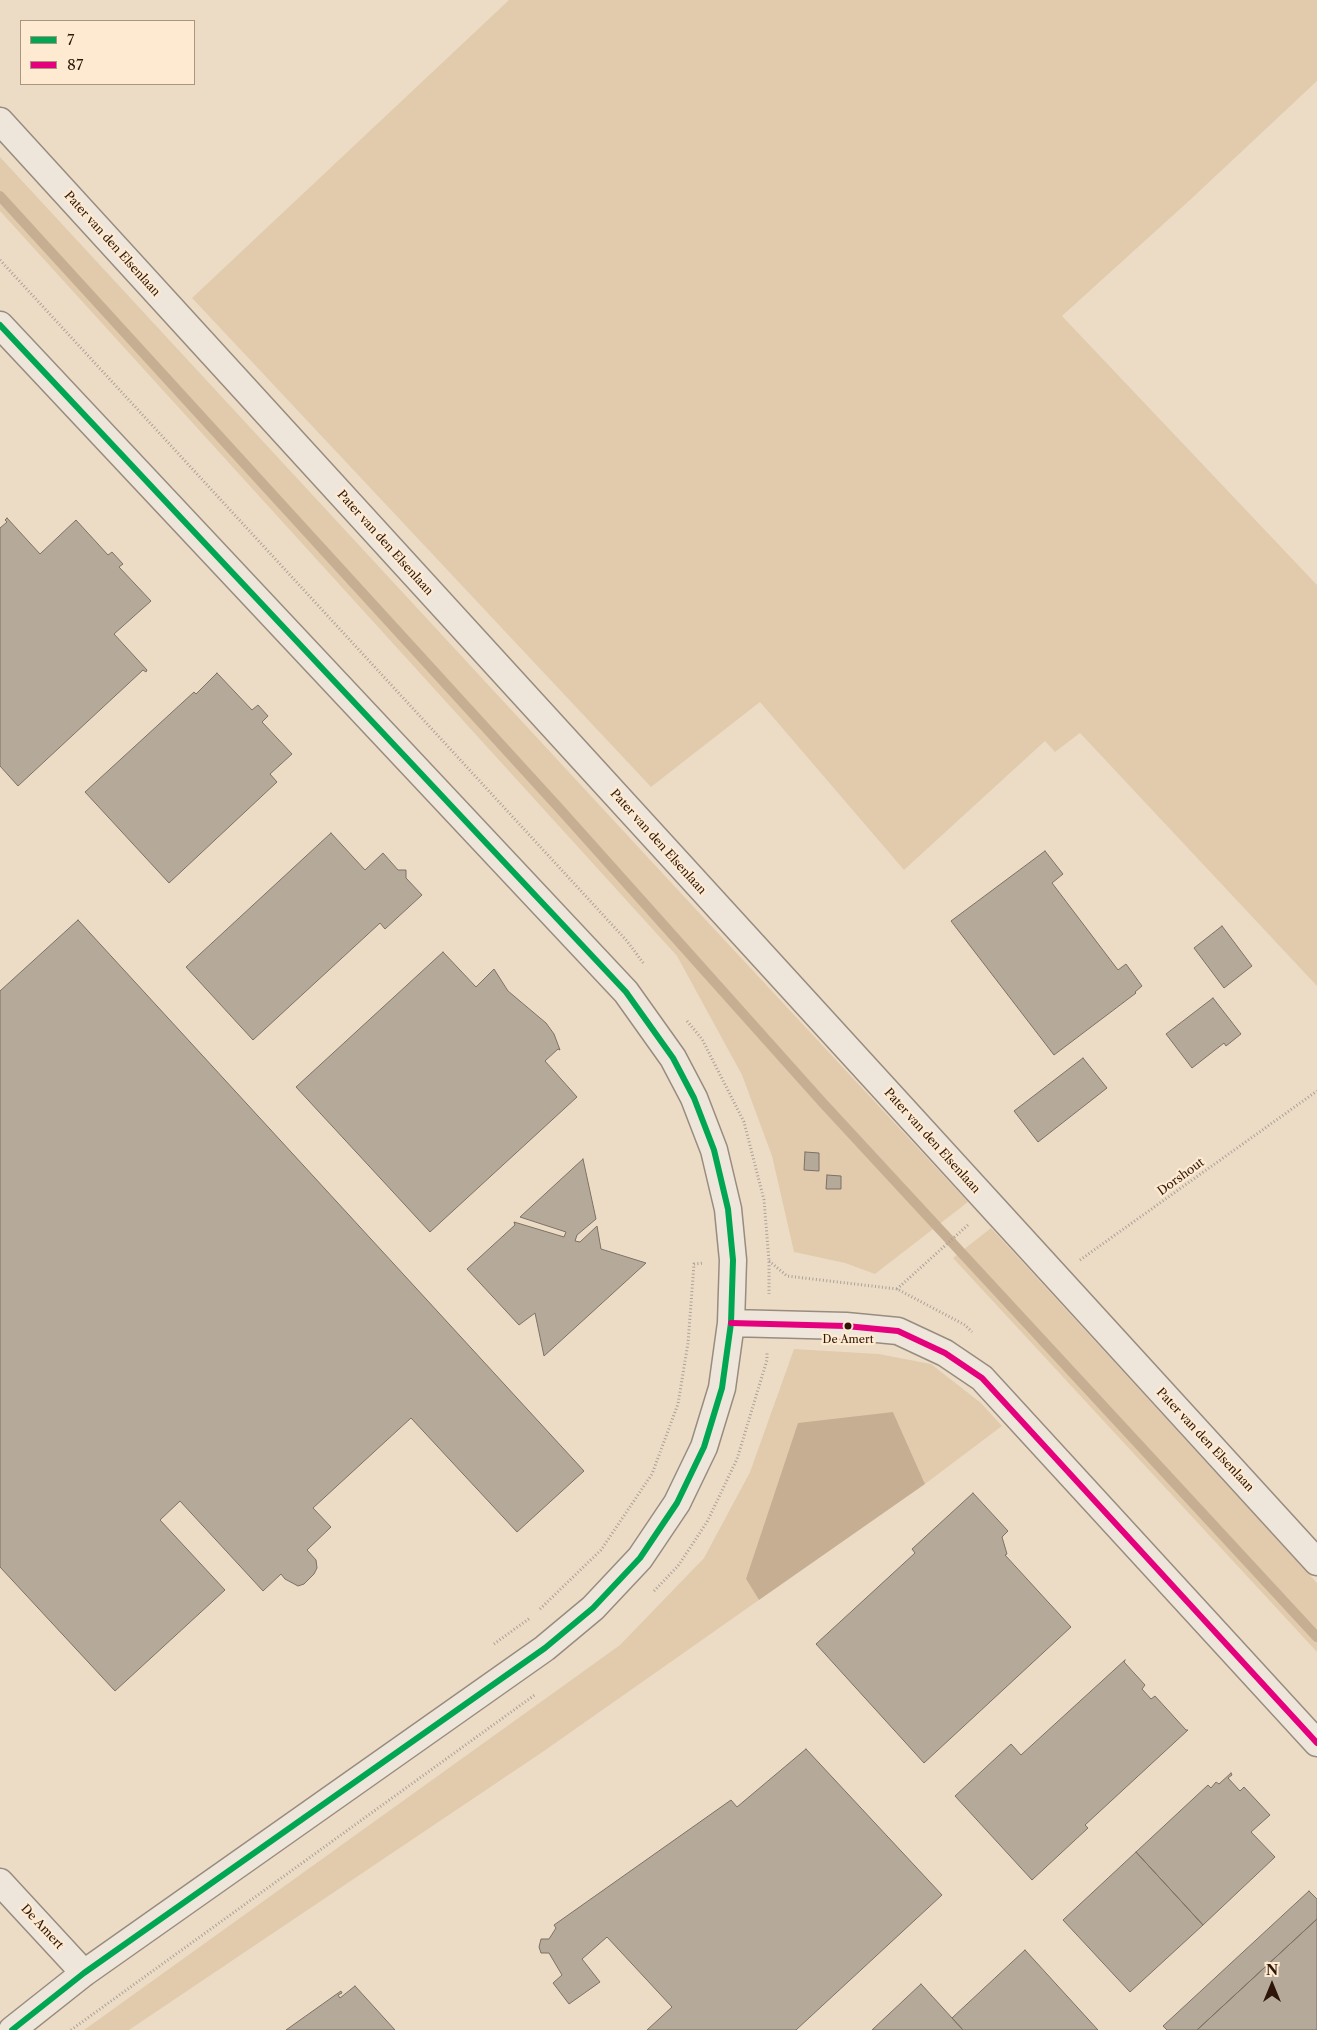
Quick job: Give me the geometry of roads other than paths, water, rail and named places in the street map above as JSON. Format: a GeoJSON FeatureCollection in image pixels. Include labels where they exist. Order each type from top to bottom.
{"type":"FeatureCollection","features":[{"type":"Feature","properties":{"kind":"street","name":"Pater van den Elsenlaan"},"geometry":{"type":"LineString","coordinates":[[0,121],[1317,1562]]}},
{"type":"Feature","properties":{"kind":"street"},"geometry":{"type":"LineString","coordinates":[[0,325],[626,992],[673,1058],[694,1098],[714,1150],[728,1209],[733,1260],[731,1324],[722,1388],[704,1447],[677,1503],[640,1558],[593,1608],[545,1648],[84,1973],[12,2030]]}},
{"type":"Feature","properties":{"kind":"street"},"geometry":{"type":"LineString","coordinates":[[731,1324],[846,1326],[898,1331],[946,1353],[982,1378],[1317,1743]]}},
{"type":"Feature","properties":{"kind":"street","name":"De Amert"},"geometry":{"type":"LineString","coordinates":[[0,1882],[84,1973]]}},
{"type":"Feature","properties":{"kind":"waterway"},"geometry":{"type":"LineString","coordinates":[[0,196],[559,808],[822,1102],[1317,1637]]}},
{"type":"Feature","properties":{"kind":"place","name":"De Amert"},"geometry":{"type":"Point","coordinates":[848,1326]}}]}
